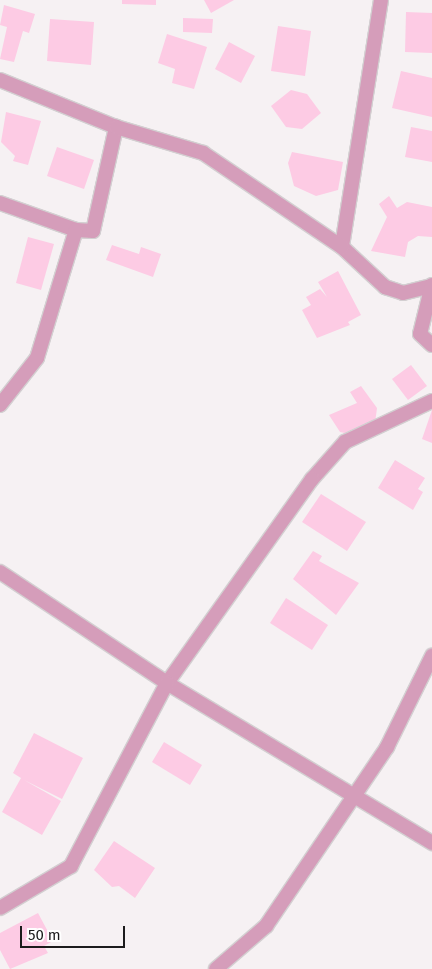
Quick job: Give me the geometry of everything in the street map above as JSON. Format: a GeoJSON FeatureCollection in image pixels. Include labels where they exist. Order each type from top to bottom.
{"type":"FeatureCollection","features":[{"type":"Feature","properties":{"kind":"street"},"geometry":{"type":"LineString","coordinates":[[342,247],[380,0]]}},
{"type":"Feature","properties":{"kind":"street"},"geometry":{"type":"LineString","coordinates":[[0,80],[116,126],[203,153],[342,247],[385,287],[403,293],[432,286],[420,334],[432,345]]}},
{"type":"Feature","properties":{"kind":"street"},"geometry":{"type":"LineString","coordinates":[[0,202],[76,230],[93,231],[116,126]]}},
{"type":"Feature","properties":{"kind":"street"},"geometry":{"type":"LineString","coordinates":[[0,405],[37,358],[76,230]]}},
{"type":"Feature","properties":{"kind":"street"},"geometry":{"type":"LineString","coordinates":[[0,908],[71,866],[167,683],[312,479],[345,442],[432,401]]}},
{"type":"Feature","properties":{"kind":"street"},"geometry":{"type":"LineString","coordinates":[[0,572],[167,683],[354,794],[432,843]]}},
{"type":"Feature","properties":{"kind":"street"},"geometry":{"type":"LineString","coordinates":[[216,969],[266,926],[387,747],[432,656]]}},
{"type":"Feature","properties":{"kind":"building"},"geometry":{"type":"Polygon","coordinates":[[[122,0],[156,0],[156,5],[122,4],[122,0]]]}},
{"type":"Feature","properties":{"kind":"building"},"geometry":{"type":"Polygon","coordinates":[[[204,0],[234,0],[211,13],[204,0]]]}},
{"type":"Feature","properties":{"kind":"building"},"geometry":{"type":"Polygon","coordinates":[[[4,5],[35,14],[29,33],[23,31],[14,62],[0,59],[7,27],[0,25],[4,5]]]}},
{"type":"Feature","properties":{"kind":"building"},"geometry":{"type":"Polygon","coordinates":[[[406,12],[432,13],[432,53],[405,52],[406,12]]]}},
{"type":"Feature","properties":{"kind":"building"},"geometry":{"type":"Polygon","coordinates":[[[183,18],[213,19],[212,33],[183,32],[183,18]]]}},
{"type":"Feature","properties":{"kind":"building"},"geometry":{"type":"Polygon","coordinates":[[[50,19],[94,22],[91,65],[47,61],[50,19]]]}},
{"type":"Feature","properties":{"kind":"building"},"geometry":{"type":"Polygon","coordinates":[[[278,26],[311,31],[305,76],[271,71],[278,26]]]}},
{"type":"Feature","properties":{"kind":"building"},"geometry":{"type":"Polygon","coordinates":[[[167,34],[207,47],[194,89],[172,83],[175,69],[158,63],[167,34]]]}},
{"type":"Feature","properties":{"kind":"building"},"geometry":{"type":"Polygon","coordinates":[[[229,42],[255,56],[241,83],[215,69],[229,42]]]}},
{"type":"Feature","properties":{"kind":"building"},"geometry":{"type":"Polygon","coordinates":[[[401,71],[432,78],[432,117],[392,108],[401,71]]]}},
{"type":"Feature","properties":{"kind":"building"},"geometry":{"type":"Polygon","coordinates":[[[291,90],[307,94],[321,113],[302,129],[286,127],[271,106],[291,90]]]}},
{"type":"Feature","properties":{"kind":"building"},"geometry":{"type":"Polygon","coordinates":[[[6,112],[41,121],[28,165],[13,161],[15,156],[1,142],[6,112]]]}},
{"type":"Feature","properties":{"kind":"building"},"geometry":{"type":"Polygon","coordinates":[[[411,127],[432,131],[432,162],[405,157],[411,127]]]}},
{"type":"Feature","properties":{"kind":"building"},"geometry":{"type":"Polygon","coordinates":[[[57,147],[94,160],[84,189],[47,176],[57,147]]]}},
{"type":"Feature","properties":{"kind":"building"},"geometry":{"type":"Polygon","coordinates":[[[292,152],[343,162],[338,190],[316,196],[294,186],[288,163],[292,152]]]}},
{"type":"Feature","properties":{"kind":"building"},"geometry":{"type":"Polygon","coordinates":[[[389,196],[397,208],[407,202],[432,207],[432,237],[418,236],[408,242],[405,257],[371,251],[387,217],[379,204],[389,196]]]}},
{"type":"Feature","properties":{"kind":"building"},"geometry":{"type":"Polygon","coordinates":[[[28,237],[54,244],[41,290],[16,283],[28,237]]]}},
{"type":"Feature","properties":{"kind":"building"},"geometry":{"type":"Polygon","coordinates":[[[112,245],[139,254],[141,247],[161,254],[153,277],[106,260],[112,245]]]}},
{"type":"Feature","properties":{"kind":"building"},"geometry":{"type":"Polygon","coordinates":[[[338,271],[361,315],[348,322],[350,325],[317,338],[302,310],[311,305],[306,297],[320,289],[327,297],[318,282],[338,271]]]}},
{"type":"Feature","properties":{"kind":"building"},"geometry":{"type":"Polygon","coordinates":[[[411,365],[427,386],[408,400],[392,379],[411,365]]]}},
{"type":"Feature","properties":{"kind":"building"},"geometry":{"type":"Polygon","coordinates":[[[361,386],[377,408],[375,423],[354,435],[340,432],[329,415],[357,403],[350,392],[361,386]]]}},
{"type":"Feature","properties":{"kind":"building"},"geometry":{"type":"Polygon","coordinates":[[[432,410],[432,443],[422,439],[432,410]]]}},
{"type":"Feature","properties":{"kind":"building"},"geometry":{"type":"Polygon","coordinates":[[[395,460],[425,478],[418,489],[423,492],[413,510],[378,488],[395,460]]]}},
{"type":"Feature","properties":{"kind":"building"},"geometry":{"type":"Polygon","coordinates":[[[321,494],[366,522],[347,551],[302,522],[321,494]]]}},
{"type":"Feature","properties":{"kind":"building"},"geometry":{"type":"Polygon","coordinates":[[[313,551],[322,556],[319,561],[359,583],[336,615],[293,579],[313,551]]]}},
{"type":"Feature","properties":{"kind":"building"},"geometry":{"type":"Polygon","coordinates":[[[286,598],[328,625],[312,650],[270,623],[286,598]]]}},
{"type":"Feature","properties":{"kind":"building"},"geometry":{"type":"Polygon","coordinates":[[[34,733],[83,758],[62,799],[24,780],[61,801],[42,835],[2,812],[21,778],[13,773],[34,733]]]}},
{"type":"Feature","properties":{"kind":"building"},"geometry":{"type":"Polygon","coordinates":[[[164,742],[202,765],[190,785],[152,762],[164,742]]]}},
{"type":"Feature","properties":{"kind":"building"},"geometry":{"type":"Polygon","coordinates":[[[114,841],[155,868],[135,898],[119,886],[112,887],[94,870],[114,841]]]}},
{"type":"Feature","properties":{"kind":"building"},"geometry":{"type":"Polygon","coordinates":[[[38,913],[53,941],[44,946],[48,953],[10,969],[0,950],[0,933],[38,913]]]}}]}
